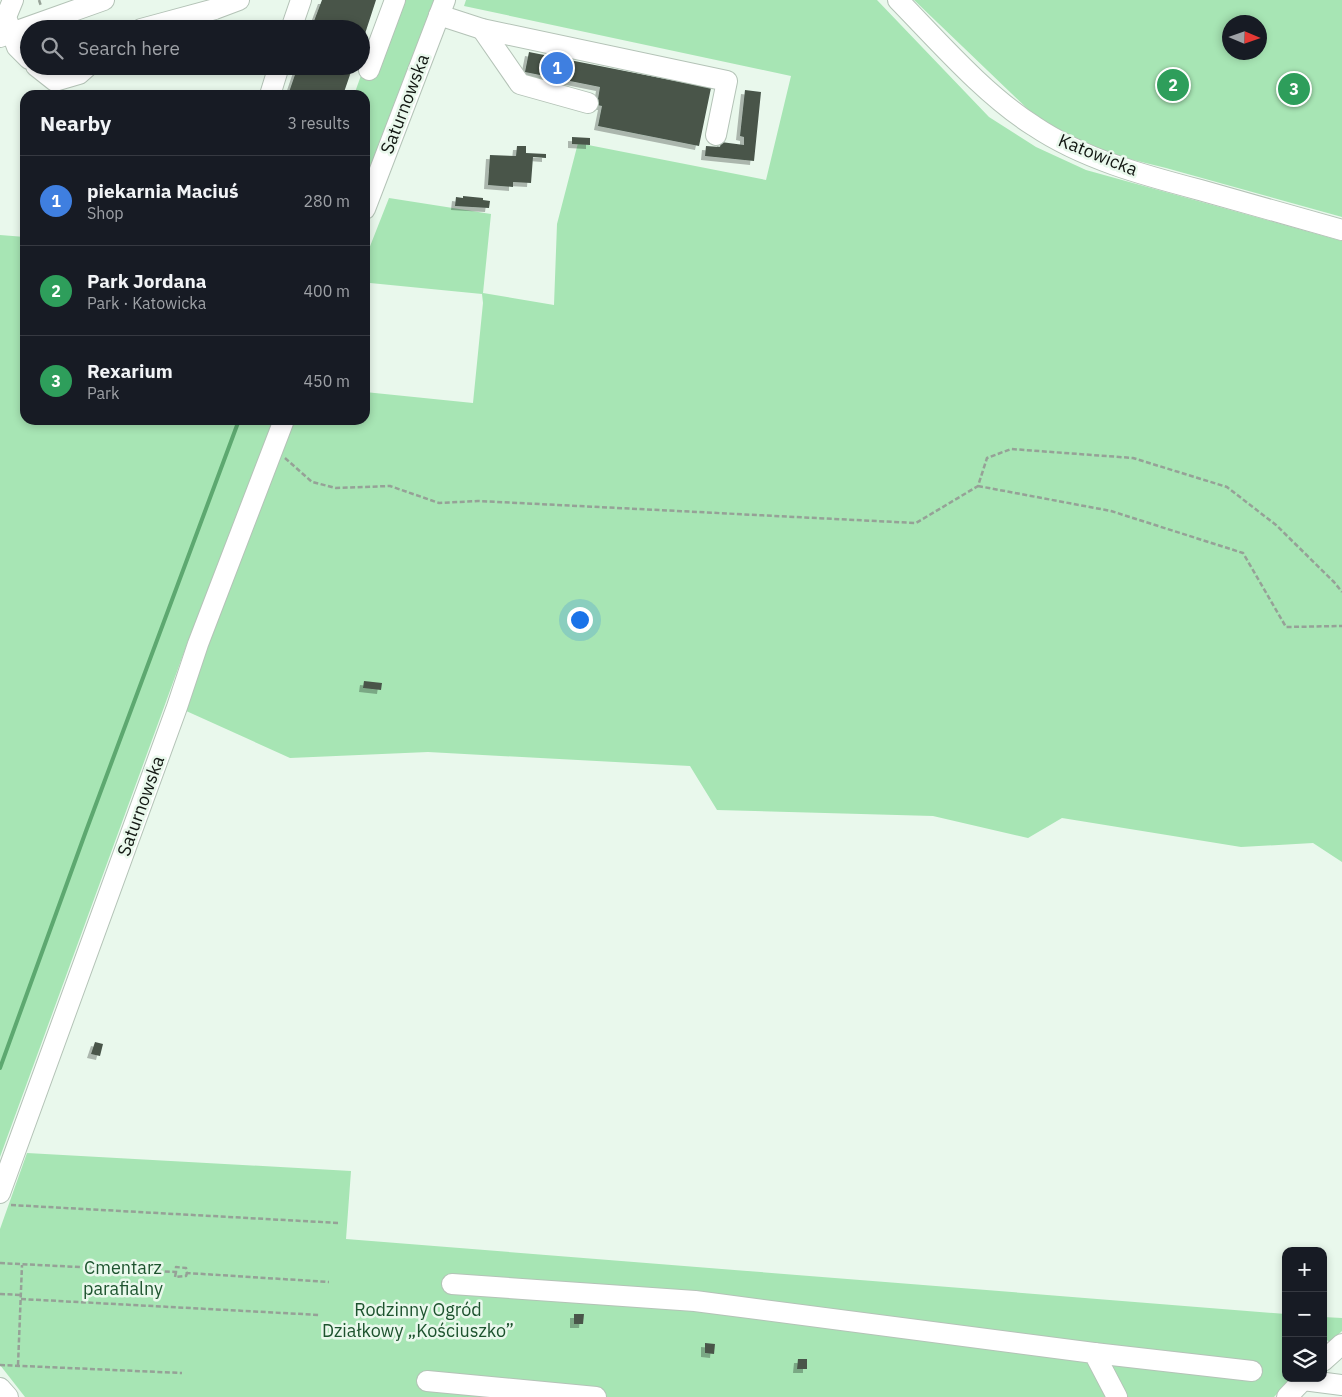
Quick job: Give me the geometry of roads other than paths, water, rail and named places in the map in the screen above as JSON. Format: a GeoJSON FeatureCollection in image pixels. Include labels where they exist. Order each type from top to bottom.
{"type":"FeatureCollection","features":[{"type":"Feature","properties":{"kind":"street"},"geometry":{"type":"LineString","coordinates":[[20,51],[6,20],[104,0]]}},
{"type":"Feature","properties":{"kind":"street"},"geometry":{"type":"LineString","coordinates":[[174,20],[239,0]]}},
{"type":"Feature","properties":{"kind":"street"},"geometry":{"type":"LineString","coordinates":[[294,20],[301,0]]}},
{"type":"Feature","properties":{"kind":"street"},"geometry":{"type":"LineString","coordinates":[[370,67],[394,0]]}},
{"type":"Feature","properties":{"kind":"street","name":"Katowicka"},"geometry":{"type":"LineString","coordinates":[[898,0],[1008,108],[1035,127],[1065,143],[1095,158],[1162,180],[1342,230]]}},
{"type":"Feature","properties":{"kind":"street"},"geometry":{"type":"LineString","coordinates":[[442,8],[482,28],[727,81],[716,135]]}},
{"type":"Feature","properties":{"kind":"street","name":"Saturnowska"},"geometry":{"type":"LineString","coordinates":[[370,196],[442,8]]}},
{"type":"Feature","properties":{"kind":"street"},"geometry":{"type":"LineString","coordinates":[[482,28],[520,84],[588,102]]}},
{"type":"Feature","properties":{"kind":"street"},"geometry":{"type":"LineString","coordinates":[[47,75],[55,81],[76,75]]}},
{"type":"Feature","properties":{"kind":"street"},"geometry":{"type":"LineString","coordinates":[[272,90],[276,75]]}},
{"type":"Feature","properties":{"kind":"street","name":"Saturnowska"},"geometry":{"type":"LineString","coordinates":[[4,1199],[198,644],[282,425]]}},
{"type":"Feature","properties":{"kind":"street"},"geometry":{"type":"LineString","coordinates":[[452,1284],[695,1301],[1094,1353],[1252,1371]]}},
{"type":"Feature","properties":{"kind":"street"},"geometry":{"type":"LineString","coordinates":[[1327,1357],[1342,1344]]}},
{"type":"Feature","properties":{"kind":"street"},"geometry":{"type":"LineString","coordinates":[[1094,1353],[1117,1397]]}},
{"type":"Feature","properties":{"kind":"street"},"geometry":{"type":"LineString","coordinates":[[427,1381],[596,1397]]}},
{"type":"Feature","properties":{"kind":"street"},"geometry":{"type":"LineString","coordinates":[[1287,1397],[1301,1382]]}},
{"type":"Feature","properties":{"kind":"street"},"geometry":{"type":"LineString","coordinates":[[1323,1382],[1342,1385]]}},
{"type":"Feature","properties":{"kind":"street"},"geometry":{"type":"LineString","coordinates":[[0,1388],[8,1397]]}},
{"type":"Feature","properties":{"kind":"waterway"},"geometry":{"type":"LineString","coordinates":[[0,1068],[237,425]]}},
{"type":"Feature","properties":{"kind":"place","name":"piekarnia Maciuś"},"geometry":{"type":"Point","coordinates":[557,68]}},
{"type":"Feature","properties":{"kind":"place","name":"Park Jordana"},"geometry":{"type":"Point","coordinates":[1173,85]}},
{"type":"Feature","properties":{"kind":"place","name":"Rexarium"},"geometry":{"type":"Point","coordinates":[1294,89]}},
{"type":"Feature","properties":{"kind":"park label","name":"Cmentarz parafialny"},"geometry":{"type":"Point","coordinates":[123,1278]}},
{"type":"Feature","properties":{"kind":"park label","name":"Rodzinny Ogród Działkowy „Kościuszko”"},"geometry":{"type":"Point","coordinates":[418,1320]}}]}
